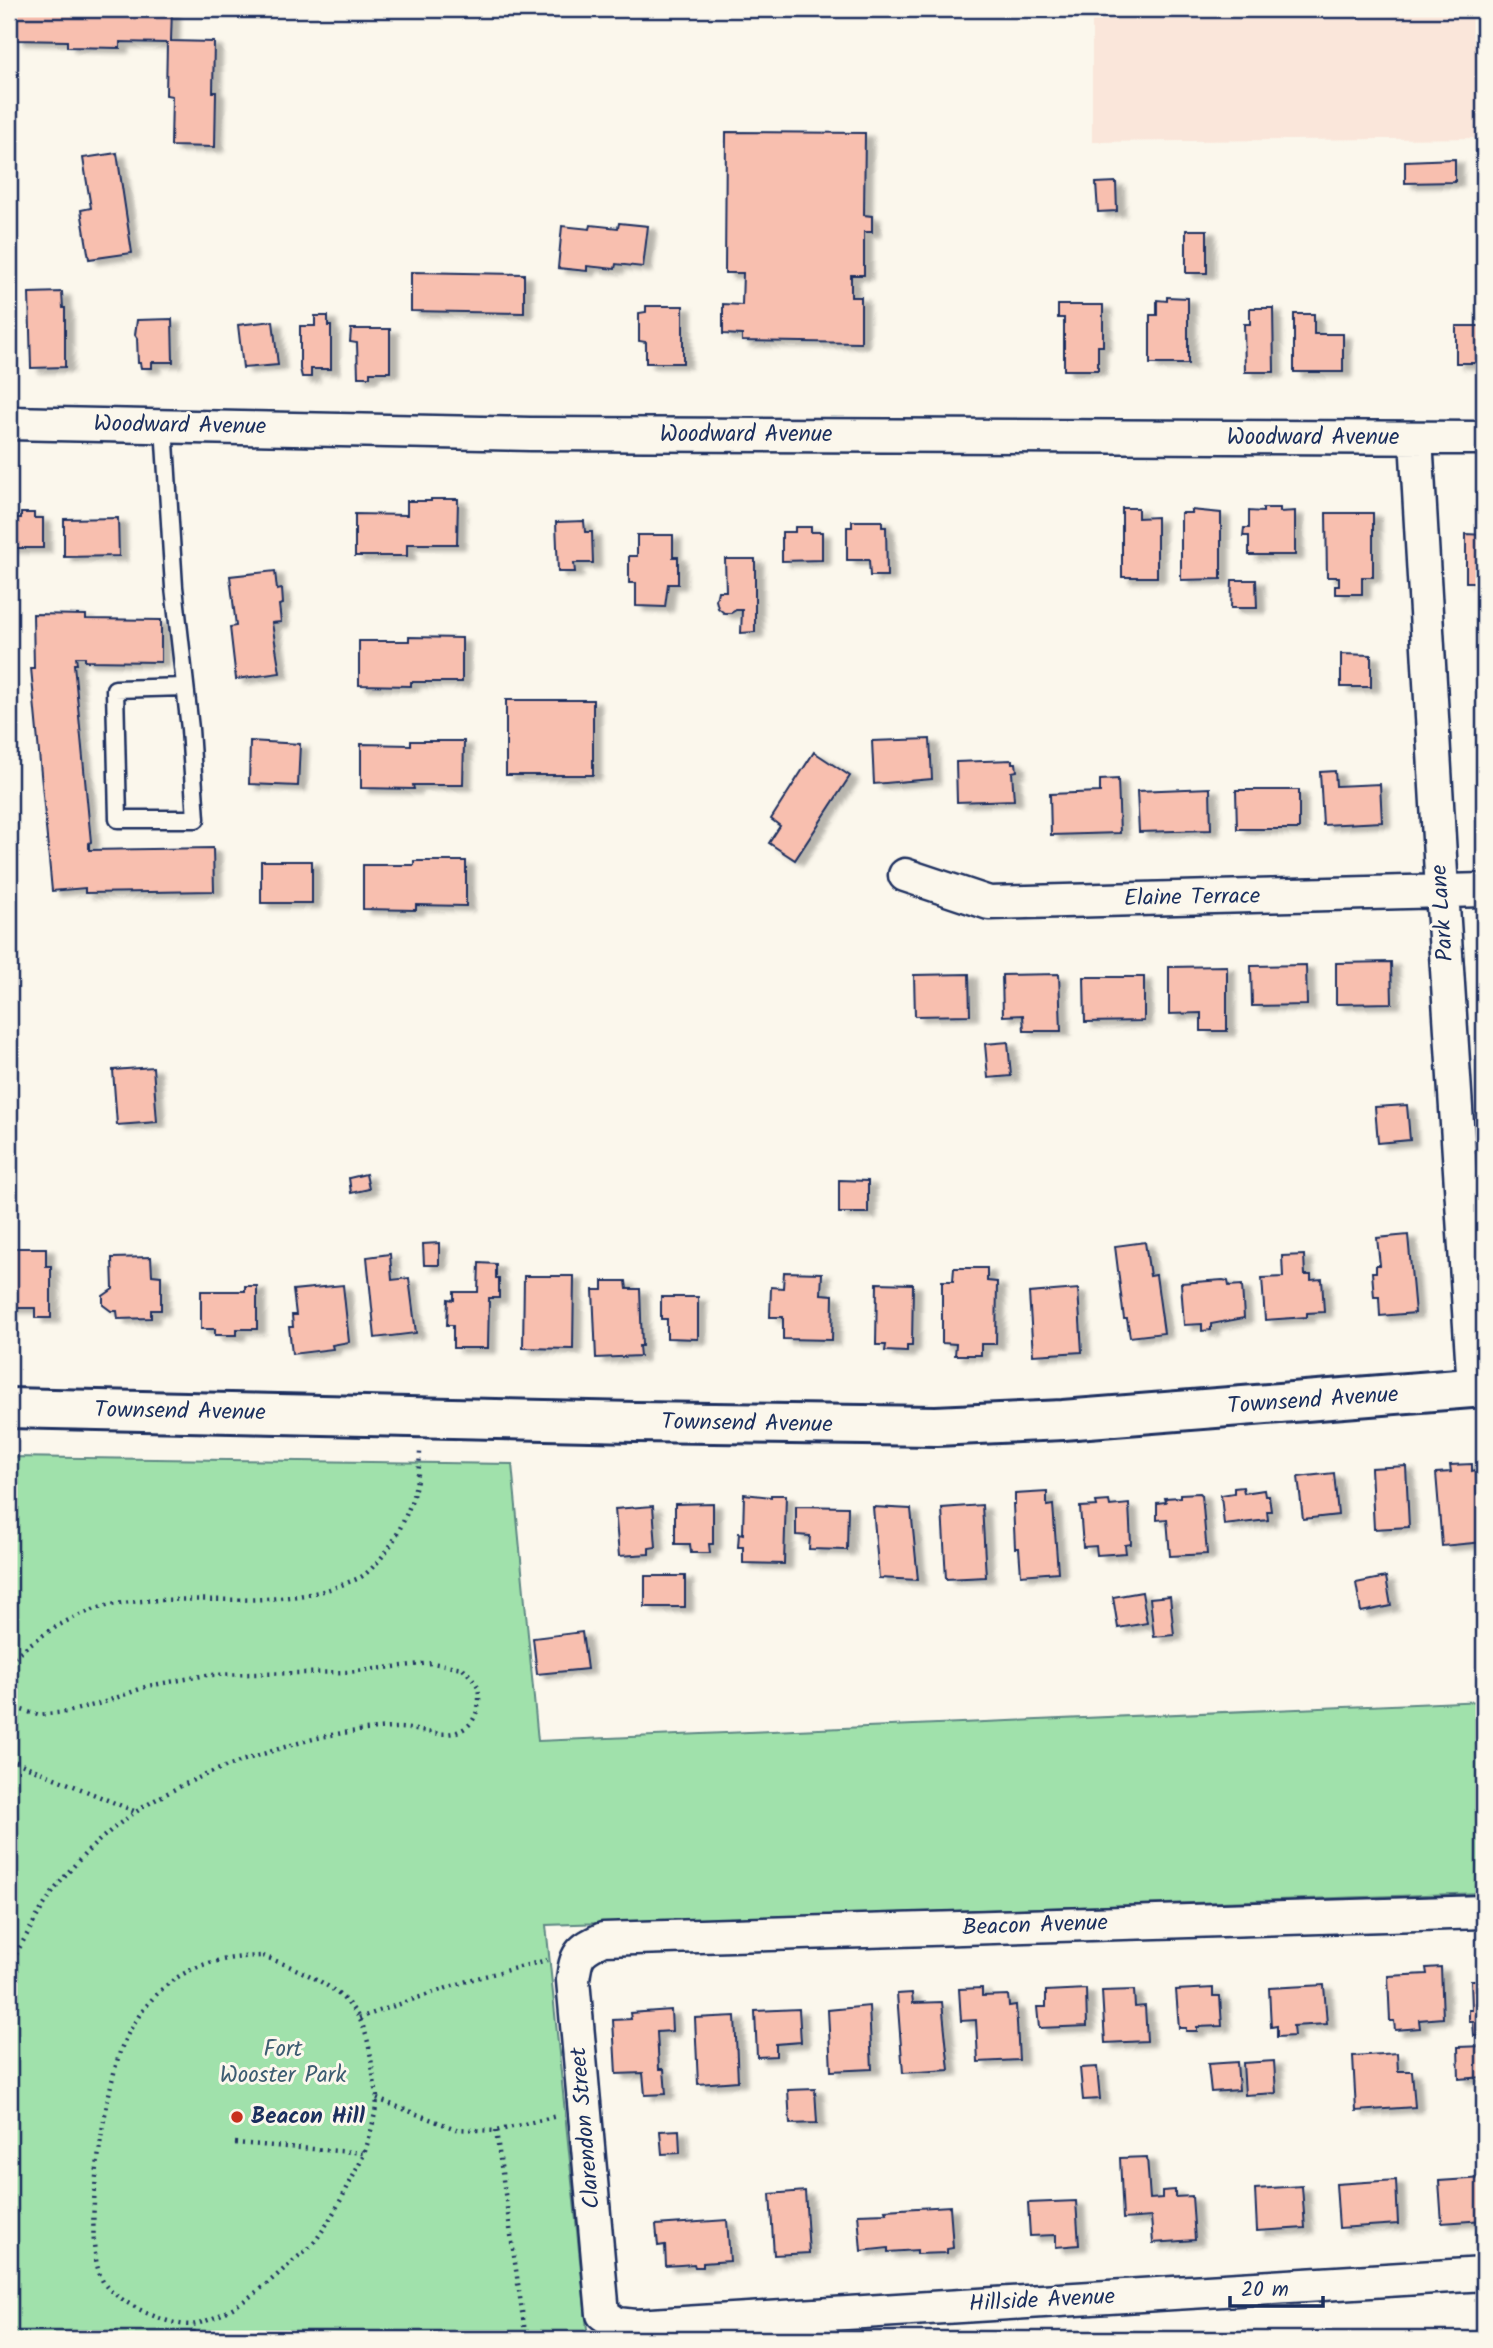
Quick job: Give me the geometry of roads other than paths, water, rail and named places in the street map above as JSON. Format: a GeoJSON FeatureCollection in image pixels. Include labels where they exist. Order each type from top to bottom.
{"type":"FeatureCollection","features":[{"type":"Feature","properties":{"kind":"main road","name":"Townsend Avenue"},"geometry":{"type":"LineString","coordinates":[[9,1408],[886,1426],[962,1425],[1063,1420],[1479,1387]]}},
{"type":"Feature","properties":{"kind":"street","name":"Woodward Avenue"},"geometry":{"type":"LineString","coordinates":[[9,423],[582,434],[1484,438]]}},
{"type":"Feature","properties":{"kind":"street","name":"Park Lane"},"geometry":{"type":"LineString","coordinates":[[1416,438],[1442,891],[1479,1387]]}},
{"type":"Feature","properties":{"kind":"street","name":"Elaine Terrace"},"geometry":{"type":"LineString","coordinates":[[905,875],[989,903],[1484,890]]}},
{"type":"Feature","properties":{"kind":"street","name":"Beacon Avenue"},"geometry":{"type":"LineString","coordinates":[[581,1952],[603,1939],[1484,1912]]}},
{"type":"Feature","properties":{"kind":"street","name":"Clarendon Street"},"geometry":{"type":"LineString","coordinates":[[581,1952],[573,1980],[603,2314]]}},
{"type":"Feature","properties":{"kind":"street","name":"Hillside Avenue"},"geometry":{"type":"LineString","coordinates":[[603,2314],[617,2324],[635,2326],[1484,2274]]}},
{"type":"Feature","properties":{"kind":"lane"},"geometry":{"type":"LineString","coordinates":[[164,426],[174,587],[186,687],[196,819],[118,819],[115,689],[186,687]]}},
{"type":"Feature","properties":{"kind":"place","name":"Beacon Hill"},"geometry":{"type":"Point","coordinates":[237,2117]}},
{"type":"Feature","properties":{"kind":"park label","name":"Fort Wooster Park"},"geometry":{"type":"Point","coordinates":[283,2063]}}]}
